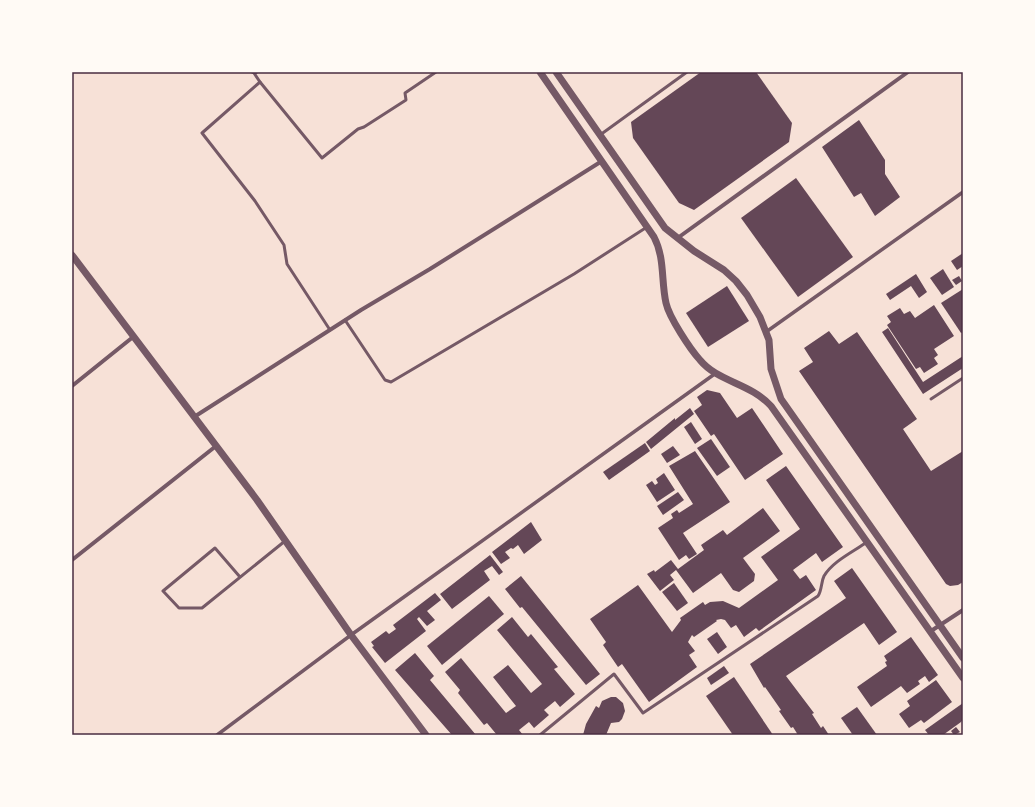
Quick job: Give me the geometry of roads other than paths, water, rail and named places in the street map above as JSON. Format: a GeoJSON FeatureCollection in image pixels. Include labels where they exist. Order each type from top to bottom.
{"type":"FeatureCollection","features":[{"type":"Feature","properties":{"kind":"street"},"geometry":{"type":"LineString","coordinates":[[540,72],[647,226],[658,245],[661,255],[665,301],[671,317],[700,360],[717,373],[757,392],[764,398],[868,542],[963,678]]}},
{"type":"Feature","properties":{"kind":"street"},"geometry":{"type":"LineString","coordinates":[[556,72],[665,228],[679,237],[694,251],[724,270],[736,281],[760,317],[769,340],[774,381],[780,399],[963,658]]}},
{"type":"Feature","properties":{"kind":"street"},"geometry":{"type":"LineString","coordinates":[[679,237],[908,72]]}},
{"type":"Feature","properties":{"kind":"street"},"geometry":{"type":"LineString","coordinates":[[194,417],[344,320],[602,161]]}},
{"type":"Feature","properties":{"kind":"street"},"geometry":{"type":"LineString","coordinates":[[766,332],[963,192]]}},
{"type":"Feature","properties":{"kind":"street"},"geometry":{"type":"LineString","coordinates":[[72,256],[216,446],[351,635],[426,735]]}},
{"type":"Feature","properties":{"kind":"street"},"geometry":{"type":"LineString","coordinates":[[72,386],[133,337]]}},
{"type":"Feature","properties":{"kind":"street"},"geometry":{"type":"LineString","coordinates":[[217,735],[351,635],[717,373]]}},
{"type":"Feature","properties":{"kind":"street"},"geometry":{"type":"LineString","coordinates":[[72,560],[216,446]]}},
{"type":"Feature","properties":{"kind":"street"},"geometry":{"type":"LineString","coordinates":[[931,631],[963,610]]}},
{"type":"Feature","properties":{"kind":"lane"},"geometry":{"type":"LineString","coordinates":[[254,72],[260,82],[322,158],[358,129],[364,127],[406,100],[405,93],[436,72]]}},
{"type":"Feature","properties":{"kind":"lane"},"geometry":{"type":"LineString","coordinates":[[600,135],[687,72]]}},
{"type":"Feature","properties":{"kind":"lane"},"geometry":{"type":"LineString","coordinates":[[260,82],[202,133],[255,201],[284,245],[287,264],[330,330]]}},
{"type":"Feature","properties":{"kind":"lane"},"geometry":{"type":"LineString","coordinates":[[344,320],[385,380],[391,382],[574,274],[647,226]]}},
{"type":"Feature","properties":{"kind":"lane"},"geometry":{"type":"LineString","coordinates":[[931,399],[963,378]]}},
{"type":"Feature","properties":{"kind":"lane"},"geometry":{"type":"LineString","coordinates":[[240,578],[214,548],[163,590],[179,608],[202,608],[240,578],[285,541]]}},
{"type":"Feature","properties":{"kind":"lane"},"geometry":{"type":"LineString","coordinates":[[540,735],[614,674],[643,713],[741,649],[818,596],[822,590],[823,578],[828,569],[868,542]]}}]}
